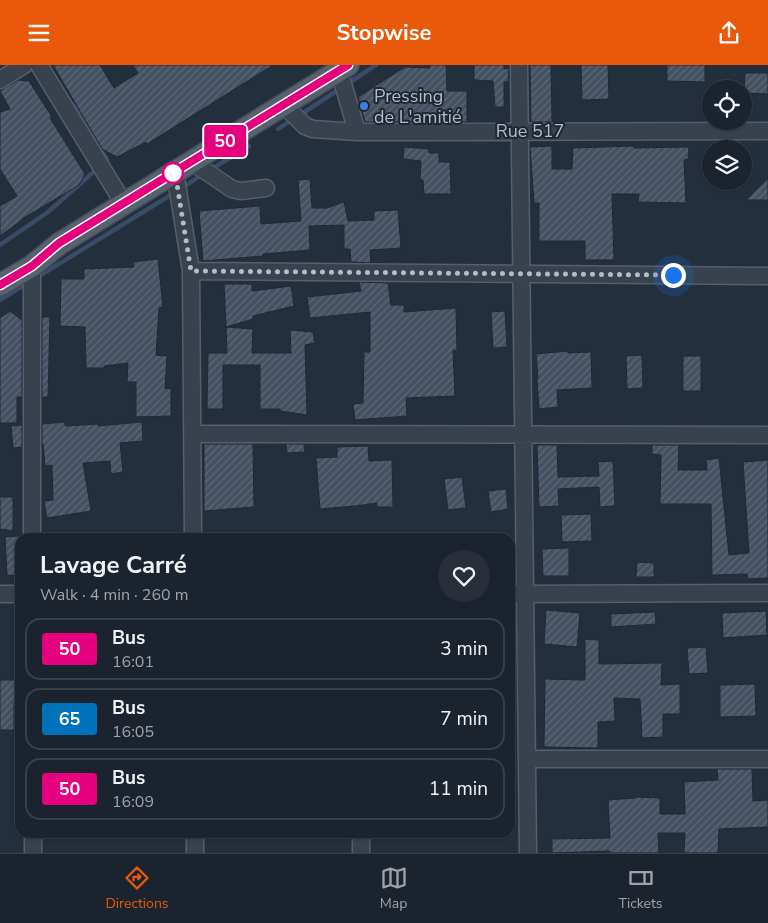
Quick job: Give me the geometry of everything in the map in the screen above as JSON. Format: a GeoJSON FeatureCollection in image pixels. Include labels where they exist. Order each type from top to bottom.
{"type":"FeatureCollection","features":[{"type":"Feature","properties":{"kind":"main road"},"geometry":{"type":"LineString","coordinates":[[0,285],[32,266],[59,243],[344,68]]}},
{"type":"Feature","properties":{"kind":"street"},"geometry":{"type":"LineString","coordinates":[[0,80],[24,65]]}},
{"type":"Feature","properties":{"kind":"street"},"geometry":{"type":"LineString","coordinates":[[38,65],[124,204]]}},
{"type":"Feature","properties":{"kind":"street"},"geometry":{"type":"LineString","coordinates":[[518,65],[523,435],[518,594],[527,759],[528,853]]}},
{"type":"Feature","properties":{"kind":"street"},"geometry":{"type":"LineString","coordinates":[[344,68],[357,132]]}},
{"type":"Feature","properties":{"kind":"street","name":"Rue 517"},"geometry":{"type":"LineString","coordinates":[[284,105],[305,125],[313,129],[357,132],[768,131]]}},
{"type":"Feature","properties":{"kind":"street"},"geometry":{"type":"LineString","coordinates":[[193,533],[191,271],[183,167],[232,189],[241,191],[266,188]]}},
{"type":"Feature","properties":{"kind":"street"},"geometry":{"type":"LineString","coordinates":[[32,266],[32,533]]}},
{"type":"Feature","properties":{"kind":"street"},"geometry":{"type":"LineString","coordinates":[[191,271],[768,275]]}},
{"type":"Feature","properties":{"kind":"street"},"geometry":{"type":"LineString","coordinates":[[192,434],[768,435]]}},
{"type":"Feature","properties":{"kind":"street"},"geometry":{"type":"LineString","coordinates":[[518,594],[768,593]]}},
{"type":"Feature","properties":{"kind":"street"},"geometry":{"type":"LineString","coordinates":[[0,594],[15,594]]}},
{"type":"Feature","properties":{"kind":"street"},"geometry":{"type":"LineString","coordinates":[[527,759],[768,759]]}},
{"type":"Feature","properties":{"kind":"street"},"geometry":{"type":"LineString","coordinates":[[33,838],[33,853]]}},
{"type":"Feature","properties":{"kind":"street"},"geometry":{"type":"LineString","coordinates":[[195,838],[195,853]]}},
{"type":"Feature","properties":{"kind":"street"},"geometry":{"type":"LineString","coordinates":[[361,838],[361,853]]}},
{"type":"Feature","properties":{"kind":"building"},"geometry":{"type":"Polygon","coordinates":[[[53,65],[100,65],[114,88],[138,73],[133,65],[273,65],[147,144],[146,142],[117,157],[102,149],[53,65]]]}},
{"type":"Feature","properties":{"kind":"building"},"geometry":{"type":"Polygon","coordinates":[[[430,65],[446,65],[447,91],[467,91],[467,122],[365,122],[358,97],[405,67],[430,68],[430,65]]]}},
{"type":"Feature","properties":{"kind":"building"},"geometry":{"type":"Polygon","coordinates":[[[474,65],[504,65],[504,69],[509,68],[508,82],[504,82],[504,107],[495,107],[493,81],[474,80],[474,65]]]}},
{"type":"Feature","properties":{"kind":"building"},"geometry":{"type":"Polygon","coordinates":[[[530,65],[551,65],[552,122],[531,122],[530,65]]]}},
{"type":"Feature","properties":{"kind":"building"},"geometry":{"type":"Polygon","coordinates":[[[581,65],[608,65],[609,99],[582,100],[581,65]]]}},
{"type":"Feature","properties":{"kind":"building"},"geometry":{"type":"Polygon","coordinates":[[[667,65],[705,65],[705,80],[702,80],[702,82],[667,81],[667,65]]]}},
{"type":"Feature","properties":{"kind":"building"},"geometry":{"type":"Polygon","coordinates":[[[745,73],[768,73],[768,94],[752,93],[752,80],[745,80],[745,73]]]}},
{"type":"Feature","properties":{"kind":"building"},"geometry":{"type":"Polygon","coordinates":[[[18,80],[29,81],[85,174],[79,185],[22,219],[0,236],[0,206],[17,196],[0,169],[0,112],[10,109],[0,91],[18,80]]]}},
{"type":"Feature","properties":{"kind":"building"},"geometry":{"type":"Polygon","coordinates":[[[552,146],[552,169],[572,169],[573,148],[689,147],[688,159],[684,160],[686,203],[638,202],[639,194],[612,194],[614,260],[585,260],[585,241],[539,241],[539,203],[534,203],[530,147],[552,146]]]}},
{"type":"Feature","properties":{"kind":"building"},"geometry":{"type":"Polygon","coordinates":[[[404,147],[429,149],[429,153],[439,153],[439,162],[450,162],[451,194],[424,194],[423,180],[420,180],[421,161],[403,159],[404,147]]]}},
{"type":"Feature","properties":{"kind":"building"},"geometry":{"type":"Polygon","coordinates":[[[768,178],[768,200],[746,200],[768,178]]]}},
{"type":"Feature","properties":{"kind":"building"},"geometry":{"type":"Polygon","coordinates":[[[310,179],[312,208],[327,208],[344,202],[348,221],[374,220],[374,211],[398,210],[401,248],[370,250],[371,263],[351,262],[350,249],[344,249],[344,225],[309,226],[310,250],[203,261],[199,211],[260,206],[261,224],[301,221],[298,180],[310,179]]]}},
{"type":"Feature","properties":{"kind":"building"},"geometry":{"type":"Polygon","coordinates":[[[158,259],[163,307],[159,308],[156,355],[167,356],[165,389],[171,388],[171,416],[136,417],[136,382],[127,382],[128,363],[104,366],[104,368],[86,368],[85,327],[60,326],[61,279],[84,279],[84,269],[134,267],[133,262],[158,259]]]}},
{"type":"Feature","properties":{"kind":"building"},"geometry":{"type":"Polygon","coordinates":[[[359,282],[388,283],[391,305],[404,305],[404,312],[456,308],[457,351],[453,350],[455,396],[406,398],[407,416],[355,420],[353,404],[363,403],[364,352],[370,352],[370,312],[310,318],[307,297],[361,291],[359,282]]]}},
{"type":"Feature","properties":{"kind":"building"},"geometry":{"type":"Polygon","coordinates":[[[224,284],[252,284],[252,291],[291,286],[294,306],[253,316],[253,319],[226,327],[224,284]]]}},
{"type":"Feature","properties":{"kind":"building"},"geometry":{"type":"Polygon","coordinates":[[[10,311],[22,320],[22,397],[17,397],[17,423],[0,423],[0,318],[10,311]]]}},
{"type":"Feature","properties":{"kind":"building"},"geometry":{"type":"Polygon","coordinates":[[[505,311],[507,347],[493,348],[491,312],[505,311]]]}},
{"type":"Feature","properties":{"kind":"building"},"geometry":{"type":"Polygon","coordinates":[[[42,317],[50,317],[48,397],[42,397],[42,317]]]}},
{"type":"Feature","properties":{"kind":"building"},"geometry":{"type":"Polygon","coordinates":[[[226,327],[253,329],[252,353],[291,353],[290,330],[313,332],[315,343],[305,345],[307,415],[280,411],[280,409],[260,409],[260,365],[223,365],[223,409],[207,409],[208,353],[227,353],[226,327]]]}},
{"type":"Feature","properties":{"kind":"building"},"geometry":{"type":"Polygon","coordinates":[[[567,351],[568,353],[591,352],[592,388],[557,390],[558,407],[539,409],[536,354],[567,351]]]}},
{"type":"Feature","properties":{"kind":"building"},"geometry":{"type":"Polygon","coordinates":[[[642,355],[643,388],[627,389],[626,356],[642,355]]]}},
{"type":"Feature","properties":{"kind":"building"},"geometry":{"type":"Polygon","coordinates":[[[683,356],[701,356],[701,391],[683,391],[683,356]]]}},
{"type":"Feature","properties":{"kind":"building"},"geometry":{"type":"Polygon","coordinates":[[[65,422],[65,426],[98,424],[98,426],[142,422],[143,441],[120,443],[123,472],[111,474],[110,461],[83,463],[91,511],[47,518],[44,501],[53,500],[52,465],[45,466],[42,424],[65,422]]]}},
{"type":"Feature","properties":{"kind":"building"},"geometry":{"type":"Polygon","coordinates":[[[22,425],[22,447],[13,448],[11,426],[22,425]]]}},
{"type":"Feature","properties":{"kind":"building"},"geometry":{"type":"Polygon","coordinates":[[[204,444],[253,444],[254,507],[204,511],[204,444]]]}},
{"type":"Feature","properties":{"kind":"building"},"geometry":{"type":"Polygon","coordinates":[[[286,444],[304,444],[305,452],[287,453],[286,444]]]}},
{"type":"Feature","properties":{"kind":"building"},"geometry":{"type":"Polygon","coordinates":[[[537,445],[557,445],[558,477],[599,476],[598,462],[613,461],[615,506],[600,507],[599,487],[558,489],[559,506],[539,507],[537,445]]]}},
{"type":"Feature","properties":{"kind":"building"},"geometry":{"type":"Polygon","coordinates":[[[652,445],[679,445],[678,470],[707,470],[706,460],[719,458],[729,555],[749,553],[743,462],[768,460],[768,578],[748,579],[747,574],[712,575],[711,504],[660,504],[661,455],[652,454],[652,445]]]}},
{"type":"Feature","properties":{"kind":"building"},"geometry":{"type":"Polygon","coordinates":[[[368,446],[369,461],[392,460],[393,507],[377,507],[377,503],[320,509],[316,458],[337,457],[337,447],[368,446]]]}},
{"type":"Feature","properties":{"kind":"building"},"geometry":{"type":"Polygon","coordinates":[[[462,477],[466,508],[448,510],[444,479],[462,477]]]}},
{"type":"Feature","properties":{"kind":"building"},"geometry":{"type":"Polygon","coordinates":[[[506,489],[508,509],[491,512],[488,491],[506,489]]]}},
{"type":"Feature","properties":{"kind":"building"},"geometry":{"type":"Polygon","coordinates":[[[0,497],[13,497],[13,531],[0,529],[0,497]]]}},
{"type":"Feature","properties":{"kind":"building"},"geometry":{"type":"Polygon","coordinates":[[[591,514],[592,541],[562,542],[561,515],[591,514]]]}},
{"type":"Feature","properties":{"kind":"building"},"geometry":{"type":"Polygon","coordinates":[[[15,536],[15,576],[7,575],[5,537],[15,536]]]}},
{"type":"Feature","properties":{"kind":"building"},"geometry":{"type":"Polygon","coordinates":[[[569,548],[569,576],[543,576],[542,549],[569,548]]]}},
{"type":"Feature","properties":{"kind":"building"},"geometry":{"type":"Polygon","coordinates":[[[637,562],[654,563],[654,577],[636,577],[637,562]]]}},
{"type":"Feature","properties":{"kind":"building"},"geometry":{"type":"Polygon","coordinates":[[[546,610],[580,613],[577,647],[544,644],[546,610]]]}},
{"type":"Feature","properties":{"kind":"building"},"geometry":{"type":"Polygon","coordinates":[[[766,611],[767,635],[723,638],[722,613],[766,611]]]}},
{"type":"Feature","properties":{"kind":"building"},"geometry":{"type":"Polygon","coordinates":[[[655,612],[656,624],[611,627],[611,614],[655,612]]]}},
{"type":"Feature","properties":{"kind":"building"},"geometry":{"type":"Polygon","coordinates":[[[585,639],[599,640],[599,664],[662,663],[661,685],[680,684],[680,714],[663,714],[663,737],[642,738],[640,699],[614,698],[615,721],[598,722],[598,748],[544,747],[545,679],[585,680],[585,639]]]}},
{"type":"Feature","properties":{"kind":"building"},"geometry":{"type":"Polygon","coordinates":[[[706,647],[708,673],[689,674],[687,648],[706,647]]]}},
{"type":"Feature","properties":{"kind":"building"},"geometry":{"type":"Polygon","coordinates":[[[0,680],[15,680],[14,730],[0,730],[0,680]]]}},
{"type":"Feature","properties":{"kind":"building"},"geometry":{"type":"Polygon","coordinates":[[[755,684],[756,716],[720,717],[720,685],[755,684]]]}},
{"type":"Feature","properties":{"kind":"building"},"geometry":{"type":"Polygon","coordinates":[[[717,769],[752,769],[753,801],[768,800],[768,827],[719,829],[718,853],[684,853],[685,833],[658,833],[659,853],[610,853],[610,851],[552,853],[552,839],[610,838],[608,800],[635,797],[660,798],[660,814],[685,814],[684,782],[718,780],[717,769]]]}},
{"type":"Feature","properties":{"kind":"waterway"},"geometry":{"type":"LineString","coordinates":[[300,115],[376,65]]}},
{"type":"Feature","properties":{"kind":"waterway"},"geometry":{"type":"LineString","coordinates":[[73,105],[107,160],[104,163]]}},
{"type":"Feature","properties":{"kind":"waterway"},"geometry":{"type":"LineString","coordinates":[[278,129],[293,119]]}},
{"type":"Feature","properties":{"kind":"waterway"},"geometry":{"type":"LineString","coordinates":[[210,170],[249,146]]}},
{"type":"Feature","properties":{"kind":"waterway"},"geometry":{"type":"LineString","coordinates":[[0,245],[48,212],[98,168]]}},
{"type":"Feature","properties":{"kind":"waterway"},"geometry":{"type":"LineString","coordinates":[[182,188],[203,174]]}},
{"type":"Feature","properties":{"kind":"waterway"},"geometry":{"type":"LineString","coordinates":[[36,278],[174,193]]}},
{"type":"Feature","properties":{"kind":"waterway"},"geometry":{"type":"LineString","coordinates":[[0,300],[29,282]]}},
{"type":"Feature","properties":{"kind":"bus line","name":"50"},"geometry":{"type":"LineString","coordinates":[[0,285],[32,266],[59,243],[348,65]]}},
{"type":"Feature","properties":{"kind":"place","name":"Pressing de L'amitié"},"geometry":{"type":"Point","coordinates":[364,106]}},
{"type":"Feature","properties":{"kind":"route"},"geometry":{"type":"LineString","coordinates":[[173,173],[175,172],[191,271],[673,275]]}}]}
